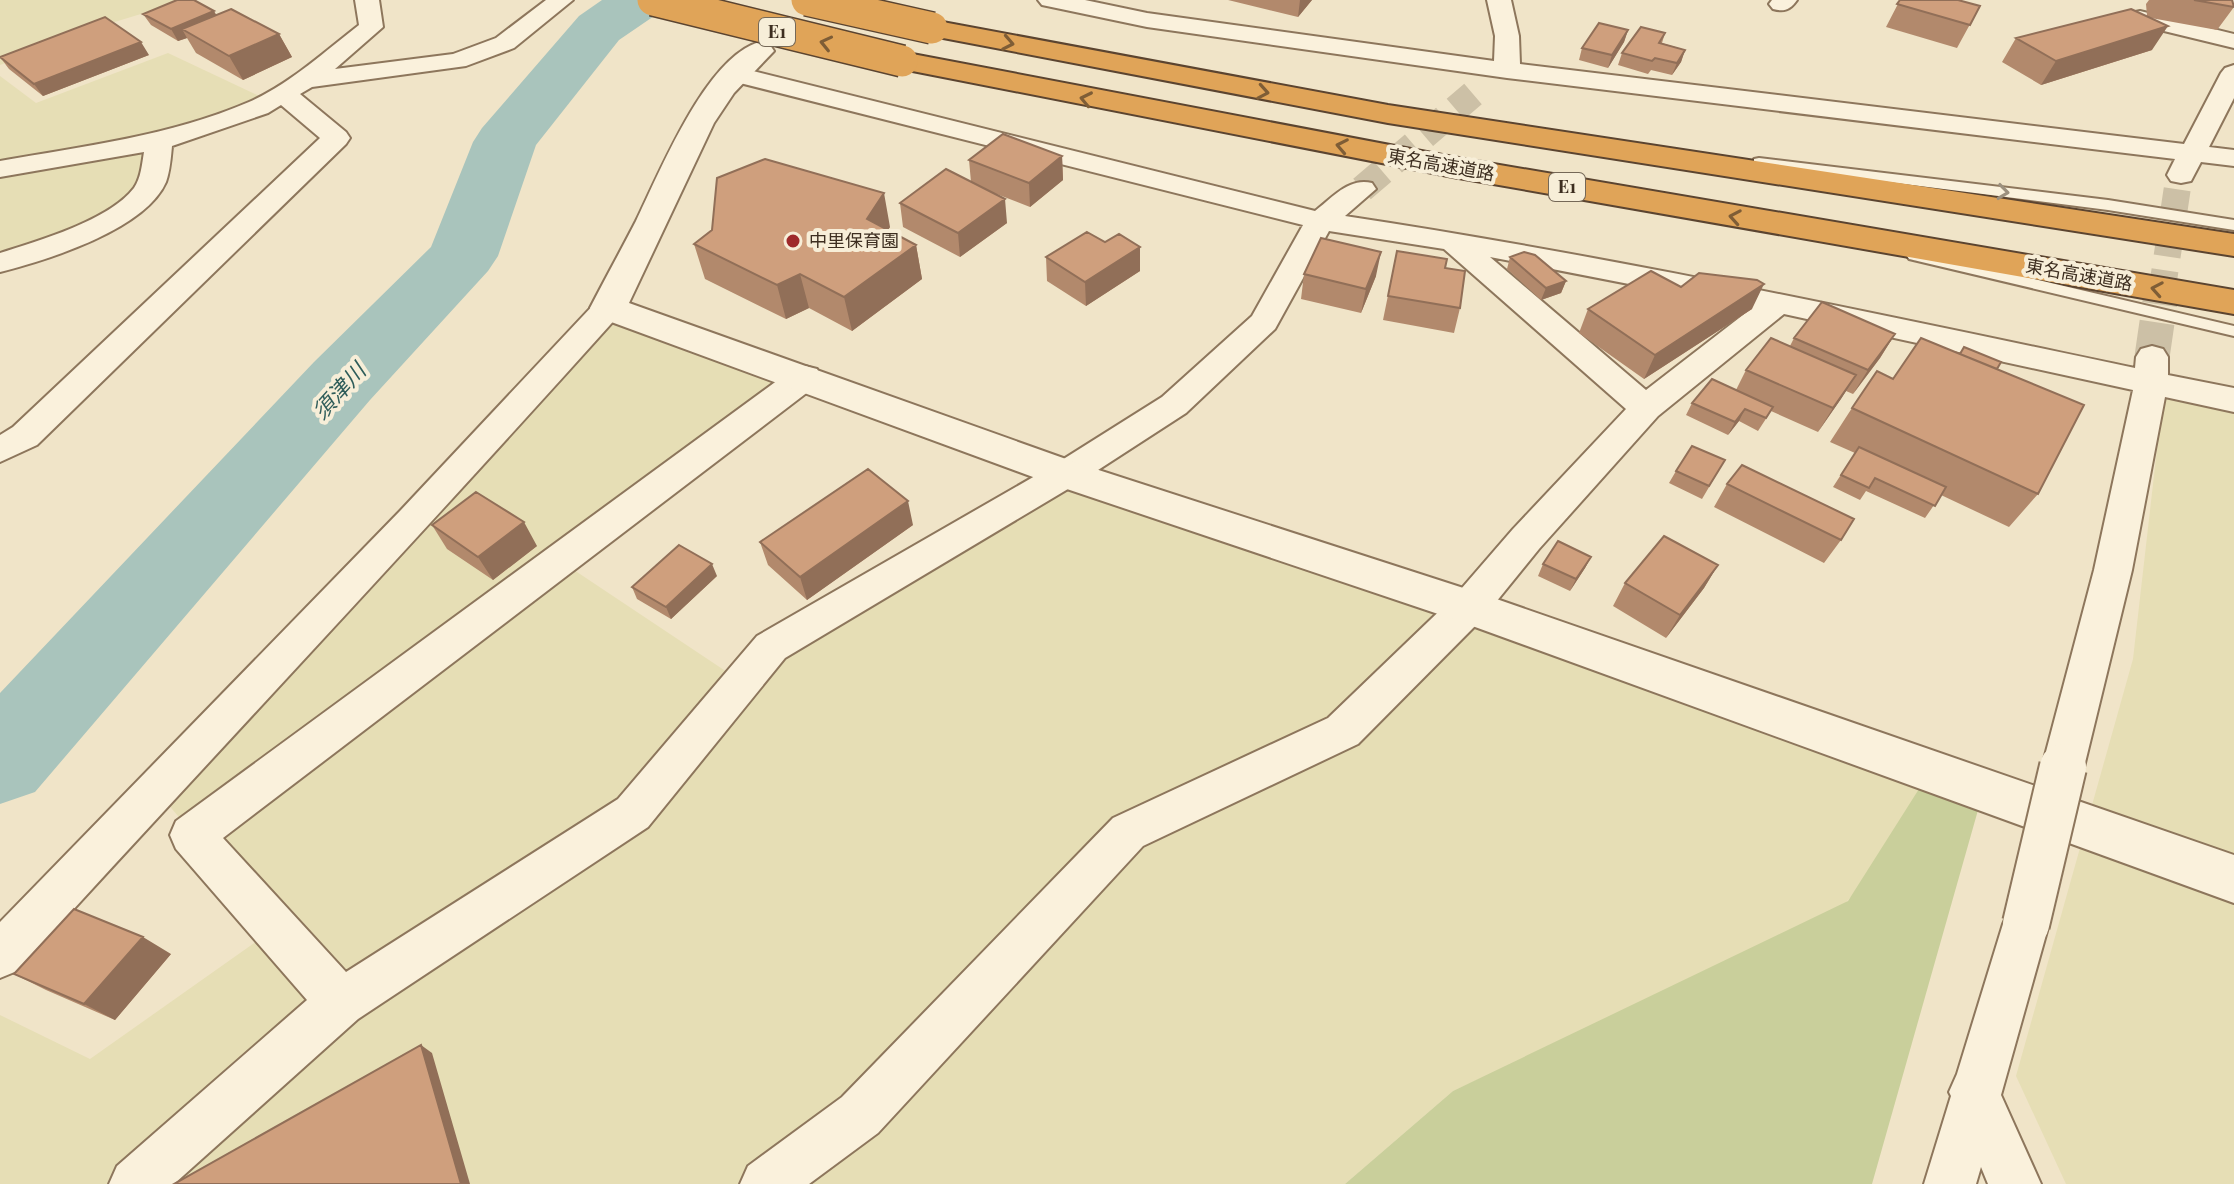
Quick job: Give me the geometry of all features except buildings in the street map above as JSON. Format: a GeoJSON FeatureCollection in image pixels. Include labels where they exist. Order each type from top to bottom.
{"type":"FeatureCollection","features":[{"type":"Feature","properties":{"kind":"highway","name":"東名高速道路"},"geometry":{"type":"LineString","coordinates":[[653,0],[902,61],[1161,113],[1780,225],[2234,302]]}},
{"type":"Feature","properties":{"kind":"highway","name":"E1"},"geometry":{"type":"LineString","coordinates":[[807,0],[1145,70],[1454,125],[1898,190],[2234,245]]}},
{"type":"Feature","properties":{"kind":"street"},"geometry":{"type":"LineString","coordinates":[[0,169],[159,141],[259,107],[294,86],[371,27],[367,0]]}},
{"type":"Feature","properties":{"kind":"street"},"geometry":{"type":"LineString","coordinates":[[518,0],[555,4]]}},
{"type":"Feature","properties":{"kind":"street"},"geometry":{"type":"LineString","coordinates":[[1050,0],[1147,20],[2186,165],[2234,158]]}},
{"type":"Feature","properties":{"kind":"street"},"geometry":{"type":"LineString","coordinates":[[1499,0],[1507,36],[1507,70]]}},
{"type":"Feature","properties":{"kind":"street"},"geometry":{"type":"LineString","coordinates":[[294,86],[457,61],[505,43],[555,4]]}},
{"type":"Feature","properties":{"kind":"street"},"geometry":{"type":"LineString","coordinates":[[2140,18],[2234,41]]}},
{"type":"Feature","properties":{"kind":"street"},"geometry":{"type":"LineString","coordinates":[[0,955],[413,521],[608,308],[658,210],[683,147],[706,107],[733,74],[760,51]]}},
{"type":"Feature","properties":{"kind":"street"},"geometry":{"type":"LineString","coordinates":[[1473,94],[1507,70]]}},
{"type":"Feature","properties":{"kind":"street"},"geometry":{"type":"LineString","coordinates":[[2186,165],[2234,73]]}},
{"type":"Feature","properties":{"kind":"street"},"geometry":{"type":"LineString","coordinates":[[733,74],[1320,221],[1452,241],[2152,369],[2234,400]]}},
{"type":"Feature","properties":{"kind":"street"},"geometry":{"type":"LineString","coordinates":[[0,450],[25,436],[336,138],[294,86]]}},
{"type":"Feature","properties":{"kind":"street"},"geometry":{"type":"LineString","coordinates":[[0,263],[55,246],[116,216],[151,186],[159,141]]}},
{"type":"Feature","properties":{"kind":"street"},"geometry":{"type":"LineString","coordinates":[[135,1184],[341,1002],[633,813],[771,647],[1066,474],[1174,405],[1264,322],[1320,221],[1362,189]]}},
{"type":"Feature","properties":{"kind":"street"},"geometry":{"type":"LineString","coordinates":[[1452,241],[1646,408]]}},
{"type":"Feature","properties":{"kind":"street"},"geometry":{"type":"LineString","coordinates":[[766,1184],[860,1115],[1128,832],[1343,731],[1469,607],[1526,539],[1646,408],[1778,303]]}},
{"type":"Feature","properties":{"kind":"street"},"geometry":{"type":"LineString","coordinates":[[608,308],[1066,474],[1469,607],[2234,879]]}},
{"type":"Feature","properties":{"kind":"street"},"geometry":{"type":"LineString","coordinates":[[1950,1184],[1974,1092],[2026,924],[2113,570],[2152,369]]}},
{"type":"Feature","properties":{"kind":"street"},"geometry":{"type":"LineString","coordinates":[[341,1002],[192,835],[805,377]]}},
{"type":"Feature","properties":{"kind":"street"},"geometry":{"type":"LineString","coordinates":[[1974,1092],[2015,1184]]}},
{"type":"Feature","properties":{"kind":"lane"},"geometry":{"type":"LineString","coordinates":[[1454,125],[2108,205],[2234,225]]}},
{"type":"Feature","properties":{"kind":"lane"},"geometry":{"type":"LineString","coordinates":[[1780,225],[2234,331]]}},
{"type":"Feature","properties":{"kind":"shaded area"},"geometry":{"type":"Polygon","coordinates":[[[0,0],[187,0],[108,24],[0,65],[0,0]]]}},
{"type":"Feature","properties":{"kind":"shaded area"},"geometry":{"type":"Polygon","coordinates":[[[168,53],[270,101],[151,136],[134,200],[0,261],[0,76],[36,103],[168,53]]]}},
{"type":"Feature","properties":{"kind":"shaded area"},"geometry":{"type":"Polygon","coordinates":[[[619,312],[805,377],[568,566],[742,682],[1064,489],[1470,607],[1954,779],[1834,916],[1453,1091],[1345,1184],[0,1184],[0,1015],[90,1059],[274,929],[155,789],[619,312]]]}},
{"type":"Feature","properties":{"kind":"shaded area"},"geometry":{"type":"Polygon","coordinates":[[[2163,397],[2234,410],[2234,1184],[2066,1184],[2016,1076],[2133,659],[2163,397]]]}},
{"type":"Feature","properties":{"kind":"green space"},"geometry":{"type":"Polygon","coordinates":[[[1931,770],[1984,789],[1872,1184],[1345,1184],[1453,1091],[1848,901],[1931,770]]]}},
{"type":"Feature","properties":{"kind":"waterway","name":"須津川"},"geometry":{"type":"LineString","coordinates":[[0,761],[342,381],[463,256],[505,142],[599,28],[640,0]]}},
{"type":"Feature","properties":{"kind":"tunnel"},"geometry":{"type":"LineString","coordinates":[[1362,189],[1473,94]]}},
{"type":"Feature","properties":{"kind":"tunnel"},"geometry":{"type":"LineString","coordinates":[[2161,297],[2179,177]]}},
{"type":"Feature","properties":{"kind":"tunnel"},"geometry":{"type":"LineString","coordinates":[[2152,357],[2161,295]]}},
{"type":"Feature","properties":{"kind":"place","name":"中里保育園"},"geometry":{"type":"Point","coordinates":[793,241]}}]}
